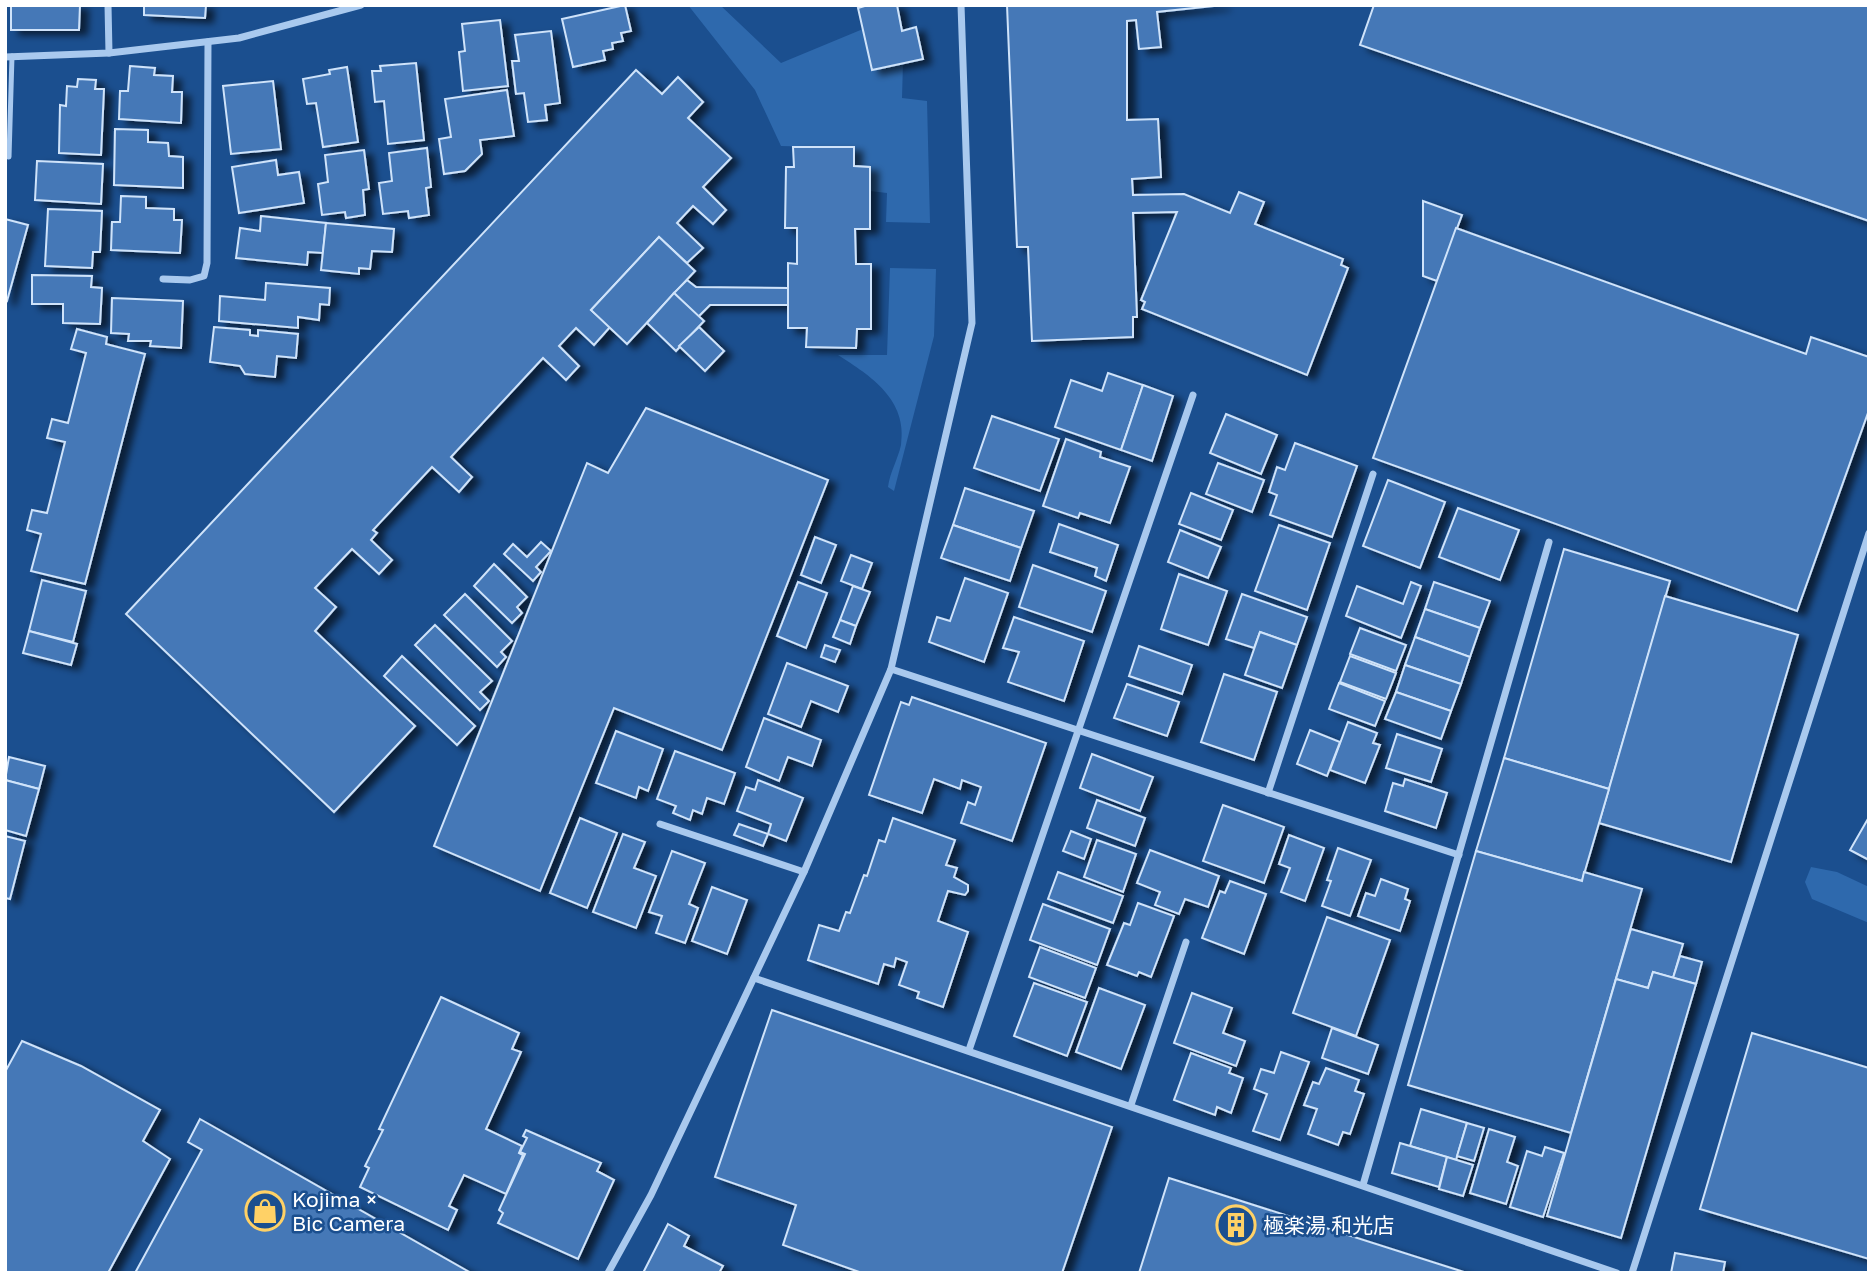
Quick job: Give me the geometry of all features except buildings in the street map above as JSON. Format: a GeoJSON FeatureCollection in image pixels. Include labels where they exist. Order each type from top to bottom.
{"type":"FeatureCollection","features":[{"type":"Feature","properties":{"kind":"street"},"geometry":{"type":"LineString","coordinates":[[108,5],[109,53]]}},
{"type":"Feature","properties":{"kind":"street"},"geometry":{"type":"LineString","coordinates":[[9,56],[109,53],[239,38],[339,8],[360,5]]}},
{"type":"Feature","properties":{"kind":"street"},"geometry":{"type":"LineString","coordinates":[[608,1273],[651,1195],[804,873],[891,669],[972,323],[961,5]]}},
{"type":"Feature","properties":{"kind":"street"},"geometry":{"type":"LineString","coordinates":[[163,279],[190,280],[204,276],[207,263],[208,42]]}},
{"type":"Feature","properties":{"kind":"street"},"geometry":{"type":"LineString","coordinates":[[969,1050],[1194,395]]}},
{"type":"Feature","properties":{"kind":"street"},"geometry":{"type":"LineString","coordinates":[[1268,793],[1373,474]]}},
{"type":"Feature","properties":{"kind":"street"},"geometry":{"type":"LineString","coordinates":[[1632,1273],[1869,533]]}},
{"type":"Feature","properties":{"kind":"street"},"geometry":{"type":"LineString","coordinates":[[1363,1185],[1549,542]]}},
{"type":"Feature","properties":{"kind":"street"},"geometry":{"type":"LineString","coordinates":[[891,669],[1459,855]]}},
{"type":"Feature","properties":{"kind":"street"},"geometry":{"type":"LineString","coordinates":[[660,824],[804,873]]}},
{"type":"Feature","properties":{"kind":"street"},"geometry":{"type":"LineString","coordinates":[[1131,1105],[1186,942]]}},
{"type":"Feature","properties":{"kind":"street"},"geometry":{"type":"LineString","coordinates":[[754,978],[1617,1273]]}},
{"type":"Feature","properties":{"kind":"lane"},"geometry":{"type":"LineString","coordinates":[[9,56],[9,157]]}},
{"type":"Feature","properties":{"kind":"shaded area"},"geometry":{"type":"Polygon","coordinates":[[[688,5],[720,5],[781,63],[863,29],[872,70],[903,63],[902,98],[927,101],[930,223],[886,222],[887,193],[870,191],[870,167],[854,166],[854,148],[781,146],[755,90],[688,5]]]}},
{"type":"Feature","properties":{"kind":"shaded area"},"geometry":{"type":"Polygon","coordinates":[[[890,268],[936,269],[934,336],[894,491],[888,487],[901,445],[899,415],[893,402],[874,381],[838,355],[887,355],[890,268]]]}},
{"type":"Feature","properties":{"kind":"shaded area"},"geometry":{"type":"Polygon","coordinates":[[[1811,867],[1837,872],[1869,887],[1869,923],[1812,899],[1805,882],[1811,867]]]}},
{"type":"Feature","properties":{"kind":"place","name":"Kojima × Bic Camera"},"geometry":{"type":"Point","coordinates":[265,1211]}},
{"type":"Feature","properties":{"kind":"place","name":"極楽湯 和光店"},"geometry":{"type":"Point","coordinates":[1236,1225]}}]}
